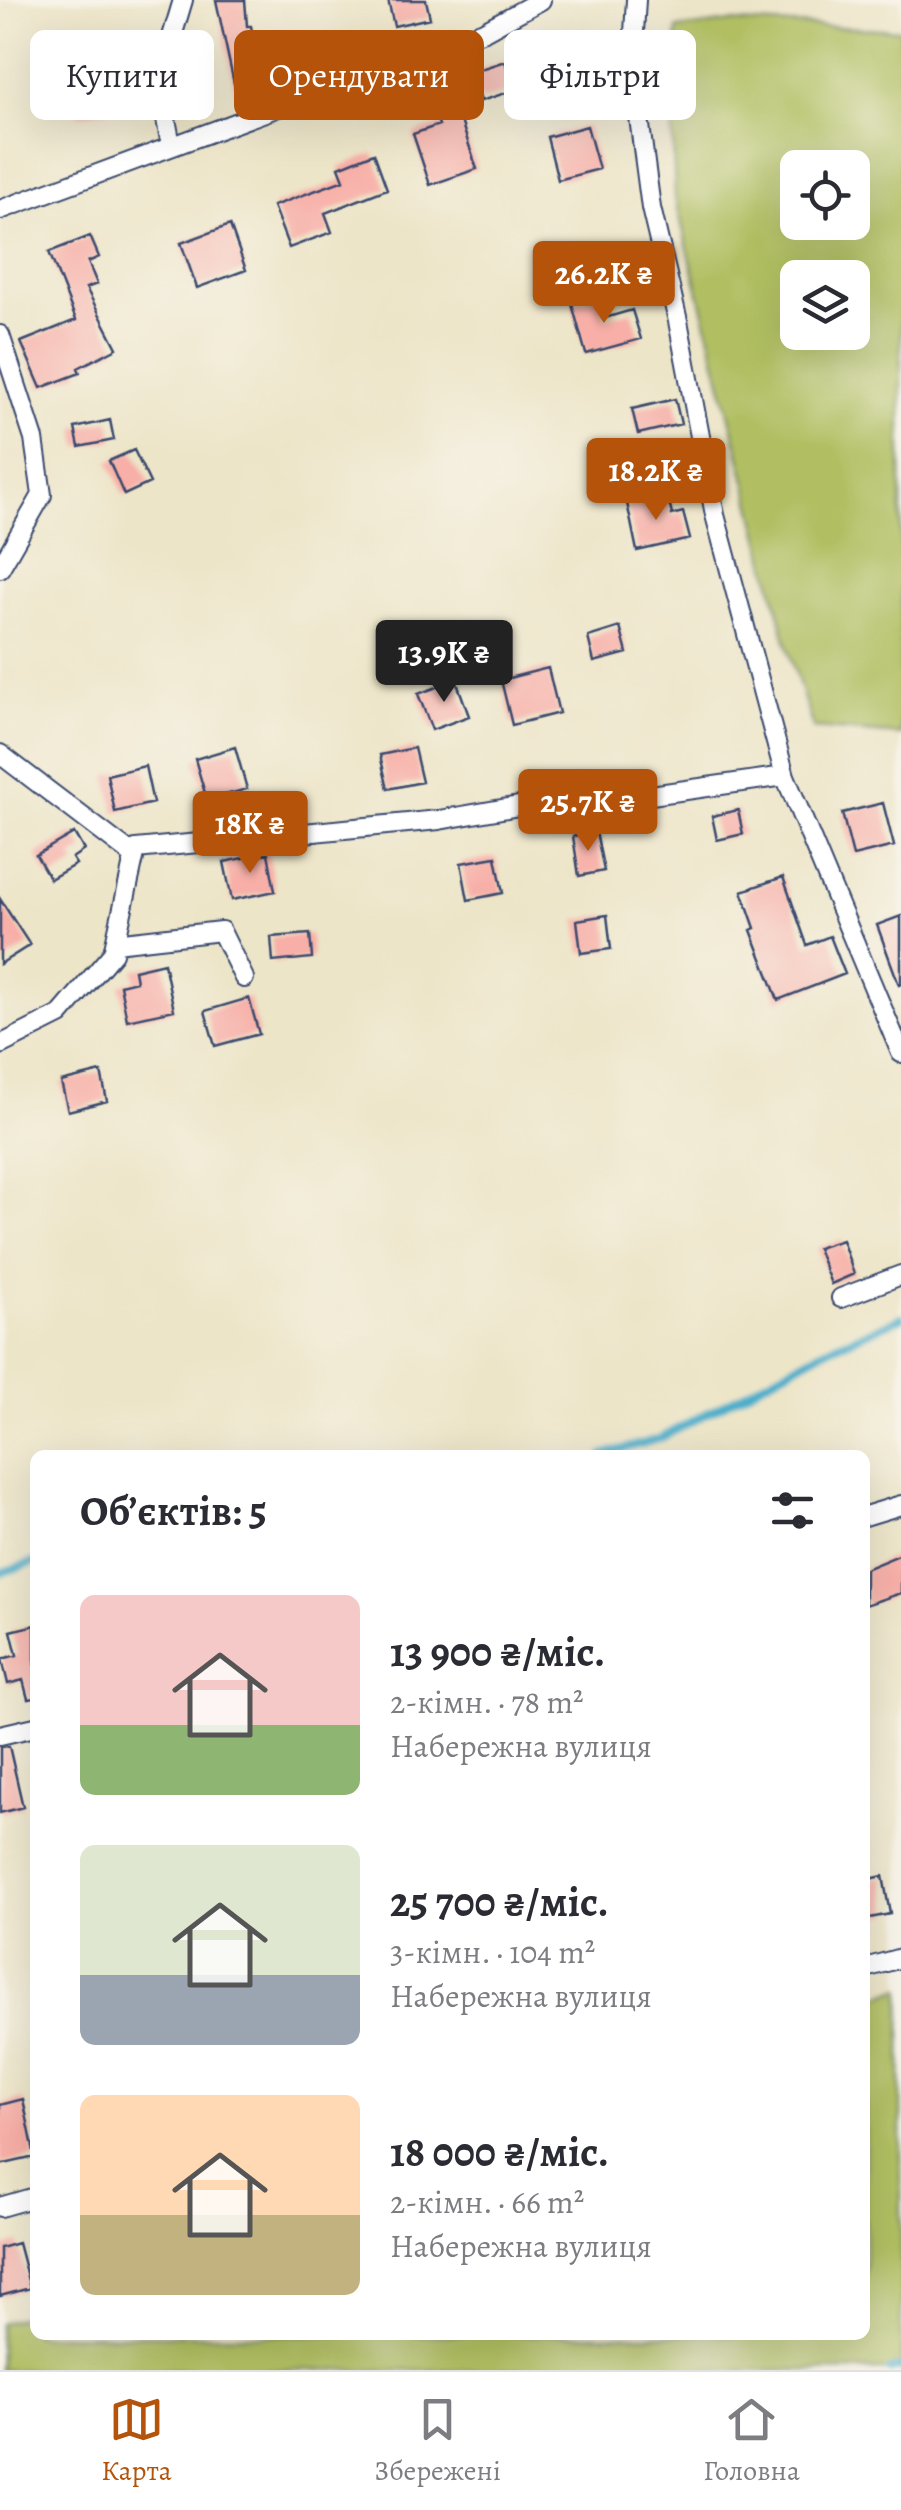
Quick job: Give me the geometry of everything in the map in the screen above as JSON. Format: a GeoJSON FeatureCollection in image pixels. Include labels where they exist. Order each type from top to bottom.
{"type":"FeatureCollection","features":[{"type":"Feature","properties":{"kind":"street"},"geometry":{"type":"LineString","coordinates":[[171,145],[165,114],[164,60],[183,0]]}},
{"type":"Feature","properties":{"kind":"street"},"geometry":{"type":"LineString","coordinates":[[0,210],[484,31],[541,0]]}},
{"type":"Feature","properties":{"kind":"street"},"geometry":{"type":"LineString","coordinates":[[636,4],[632,65],[651,208],[678,321],[715,516],[784,776],[901,1053]]}},
{"type":"Feature","properties":{"kind":"street"},"geometry":{"type":"LineString","coordinates":[[0,335],[34,439],[42,496],[0,568]]}},
{"type":"Feature","properties":{"kind":"street"},"geometry":{"type":"LineString","coordinates":[[0,754],[134,856]]}},
{"type":"Feature","properties":{"kind":"street"},"geometry":{"type":"LineString","coordinates":[[0,1045],[60,1015],[113,953],[136,849],[439,820],[530,804],[644,796],[784,776]]}},
{"type":"Feature","properties":{"kind":"street"},"geometry":{"type":"LineString","coordinates":[[115,943],[221,931],[244,978]]}},
{"type":"Feature","properties":{"kind":"street"},"geometry":{"type":"LineString","coordinates":[[841,1298],[901,1275]]}},
{"type":"Feature","properties":{"kind":"street"},"geometry":{"type":"LineString","coordinates":[[870,1514],[901,1505]]}},
{"type":"Feature","properties":{"kind":"street"},"geometry":{"type":"LineString","coordinates":[[0,1734],[30,1727]]}},
{"type":"Feature","properties":{"kind":"street"},"geometry":{"type":"LineString","coordinates":[[870,1967],[901,1958]]}},
{"type":"Feature","properties":{"kind":"street"},"geometry":{"type":"LineString","coordinates":[[0,2207],[30,2198]]}},
{"type":"Feature","properties":{"kind":"green space"},"geometry":{"type":"Polygon","coordinates":[[[731,22],[901,30],[901,735],[813,728],[787,645],[675,197],[672,120],[696,120],[696,30],[677,30],[731,22]]]}},
{"type":"Feature","properties":{"kind":"green space"},"geometry":{"type":"Polygon","coordinates":[[[901,1989],[901,2370],[0,2370],[0,2323],[30,2314],[30,2340],[870,2340],[870,1998],[901,1989]]]}},
{"type":"Feature","properties":{"kind":"building"},"geometry":{"type":"Polygon","coordinates":[[[216,0],[245,0],[247,26],[251,26],[252,30],[234,30],[234,84],[216,0]]]}},
{"type":"Feature","properties":{"kind":"building"},"geometry":{"type":"Polygon","coordinates":[[[388,0],[426,0],[430,18],[394,26],[388,0]]]}},
{"type":"Feature","properties":{"kind":"building"},"geometry":{"type":"Polygon","coordinates":[[[504,61],[504,94],[484,100],[484,68],[504,61]]]}},
{"type":"Feature","properties":{"kind":"building"},"geometry":{"type":"Polygon","coordinates":[[[437,120],[461,120],[477,169],[430,185],[413,134],[439,125],[437,120]]]}},
{"type":"Feature","properties":{"kind":"building"},"geometry":{"type":"Polygon","coordinates":[[[587,126],[599,169],[558,180],[547,137],[587,126]]]}},
{"type":"Feature","properties":{"kind":"building"},"geometry":{"type":"Polygon","coordinates":[[[374,153],[387,189],[325,213],[332,232],[289,248],[273,206],[344,180],[339,167],[374,153]]]}},
{"type":"Feature","properties":{"kind":"building"},"geometry":{"type":"Polygon","coordinates":[[[230,225],[246,270],[197,288],[181,243],[230,225]]]}},
{"type":"Feature","properties":{"kind":"building"},"geometry":{"type":"Polygon","coordinates":[[[90,236],[99,257],[88,262],[97,284],[86,288],[117,348],[78,368],[80,373],[41,388],[21,342],[76,320],[49,252],[90,236]]]}},
{"type":"Feature","properties":{"kind":"building"},"geometry":{"type":"Polygon","coordinates":[[[599,296],[605,318],[632,310],[641,339],[586,354],[572,304],[599,296]]]}},
{"type":"Feature","properties":{"kind":"building"},"geometry":{"type":"Polygon","coordinates":[[[675,399],[681,424],[638,434],[632,409],[675,399]]]}},
{"type":"Feature","properties":{"kind":"building"},"geometry":{"type":"Polygon","coordinates":[[[110,420],[114,440],[79,447],[75,428],[110,420]]]}},
{"type":"Feature","properties":{"kind":"building"},"geometry":{"type":"Polygon","coordinates":[[[134,450],[150,483],[124,495],[109,461],[134,450]]]}},
{"type":"Feature","properties":{"kind":"building"},"geometry":{"type":"Polygon","coordinates":[[[667,493],[672,515],[683,512],[690,539],[637,551],[627,503],[667,493]]]}},
{"type":"Feature","properties":{"kind":"building"},"geometry":{"type":"Polygon","coordinates":[[[620,627],[627,653],[594,662],[588,637],[620,627]]]}},
{"type":"Feature","properties":{"kind":"building"},"geometry":{"type":"Polygon","coordinates":[[[548,668],[559,713],[512,725],[501,680],[548,668]]]}},
{"type":"Feature","properties":{"kind":"building"},"geometry":{"type":"Polygon","coordinates":[[[456,680],[469,716],[432,730],[418,694],[456,680]]]}},
{"type":"Feature","properties":{"kind":"building"},"geometry":{"type":"Polygon","coordinates":[[[235,747],[247,789],[207,800],[195,759],[235,747]]]}},
{"type":"Feature","properties":{"kind":"building"},"geometry":{"type":"Polygon","coordinates":[[[414,748],[422,782],[388,789],[380,755],[414,748]]]}},
{"type":"Feature","properties":{"kind":"building"},"geometry":{"type":"Polygon","coordinates":[[[145,766],[153,803],[115,812],[107,775],[145,766]]]}},
{"type":"Feature","properties":{"kind":"building"},"geometry":{"type":"Polygon","coordinates":[[[883,803],[894,846],[853,856],[842,813],[883,803]]]}},
{"type":"Feature","properties":{"kind":"building"},"geometry":{"type":"Polygon","coordinates":[[[738,810],[743,834],[717,840],[712,816],[738,810]]]}},
{"type":"Feature","properties":{"kind":"building"},"geometry":{"type":"Polygon","coordinates":[[[596,832],[604,871],[579,876],[573,836],[596,832]]]}},
{"type":"Feature","properties":{"kind":"building"},"geometry":{"type":"Polygon","coordinates":[[[74,833],[84,850],[72,858],[76,864],[50,879],[36,855],[74,833]]]}},
{"type":"Feature","properties":{"kind":"building"},"geometry":{"type":"Polygon","coordinates":[[[268,853],[275,891],[232,900],[224,862],[268,853]]]}},
{"type":"Feature","properties":{"kind":"building"},"geometry":{"type":"Polygon","coordinates":[[[496,857],[503,893],[468,900],[461,863],[496,857]]]}},
{"type":"Feature","properties":{"kind":"building"},"geometry":{"type":"Polygon","coordinates":[[[783,877],[807,945],[830,936],[845,974],[778,1000],[751,930],[755,928],[742,891],[783,877]]]}},
{"type":"Feature","properties":{"kind":"building"},"geometry":{"type":"Polygon","coordinates":[[[0,899],[30,945],[0,964],[0,899]]]}},
{"type":"Feature","properties":{"kind":"building"},"geometry":{"type":"Polygon","coordinates":[[[607,915],[611,949],[581,953],[577,920],[607,915]]]}},
{"type":"Feature","properties":{"kind":"building"},"geometry":{"type":"Polygon","coordinates":[[[901,916],[901,984],[899,985],[877,925],[901,916]]]}},
{"type":"Feature","properties":{"kind":"building"},"geometry":{"type":"Polygon","coordinates":[[[310,934],[312,958],[273,962],[271,937],[310,934]]]}},
{"type":"Feature","properties":{"kind":"building"},"geometry":{"type":"Polygon","coordinates":[[[164,963],[174,1010],[127,1020],[120,985],[136,981],[134,970],[164,963]]]}},
{"type":"Feature","properties":{"kind":"building"},"geometry":{"type":"Polygon","coordinates":[[[249,998],[259,1034],[215,1046],[205,1011],[249,998]]]}},
{"type":"Feature","properties":{"kind":"building"},"geometry":{"type":"Polygon","coordinates":[[[101,1072],[107,1101],[68,1111],[61,1082],[101,1072]]]}},
{"type":"Feature","properties":{"kind":"building"},"geometry":{"type":"Polygon","coordinates":[[[842,1240],[854,1274],[831,1284],[817,1248],[842,1240]]]}},
{"type":"Feature","properties":{"kind":"building"},"geometry":{"type":"Polygon","coordinates":[[[901,1554],[901,1593],[870,1603],[870,1567],[901,1554]]]}},
{"type":"Feature","properties":{"kind":"building"},"geometry":{"type":"Polygon","coordinates":[[[30,1626],[30,1699],[23,1680],[8,1684],[2,1659],[17,1655],[11,1631],[30,1626]]]}},
{"type":"Feature","properties":{"kind":"building"},"geometry":{"type":"Polygon","coordinates":[[[9,1746],[23,1807],[0,1813],[0,1747],[9,1746]]]}},
{"type":"Feature","properties":{"kind":"building"},"geometry":{"type":"Polygon","coordinates":[[[883,1876],[890,1914],[870,1918],[870,1879],[883,1876]]]}},
{"type":"Feature","properties":{"kind":"building"},"geometry":{"type":"Polygon","coordinates":[[[23,2099],[30,2158],[0,2165],[0,2105],[23,2099]]]}},
{"type":"Feature","properties":{"kind":"building"},"geometry":{"type":"Polygon","coordinates":[[[18,2243],[30,2288],[0,2296],[0,2248],[18,2243]]]}},
{"type":"Feature","properties":{"kind":"waterway"},"geometry":{"type":"LineString","coordinates":[[620,1450],[659,1439],[822,1351],[901,1318]]}},
{"type":"Feature","properties":{"kind":"waterway"},"geometry":{"type":"LineString","coordinates":[[0,1573],[30,1564]]}},
{"type":"Feature","properties":{"kind":"waterway"},"geometry":{"type":"LineString","coordinates":[[890,2370],[901,2367]]}}]}
